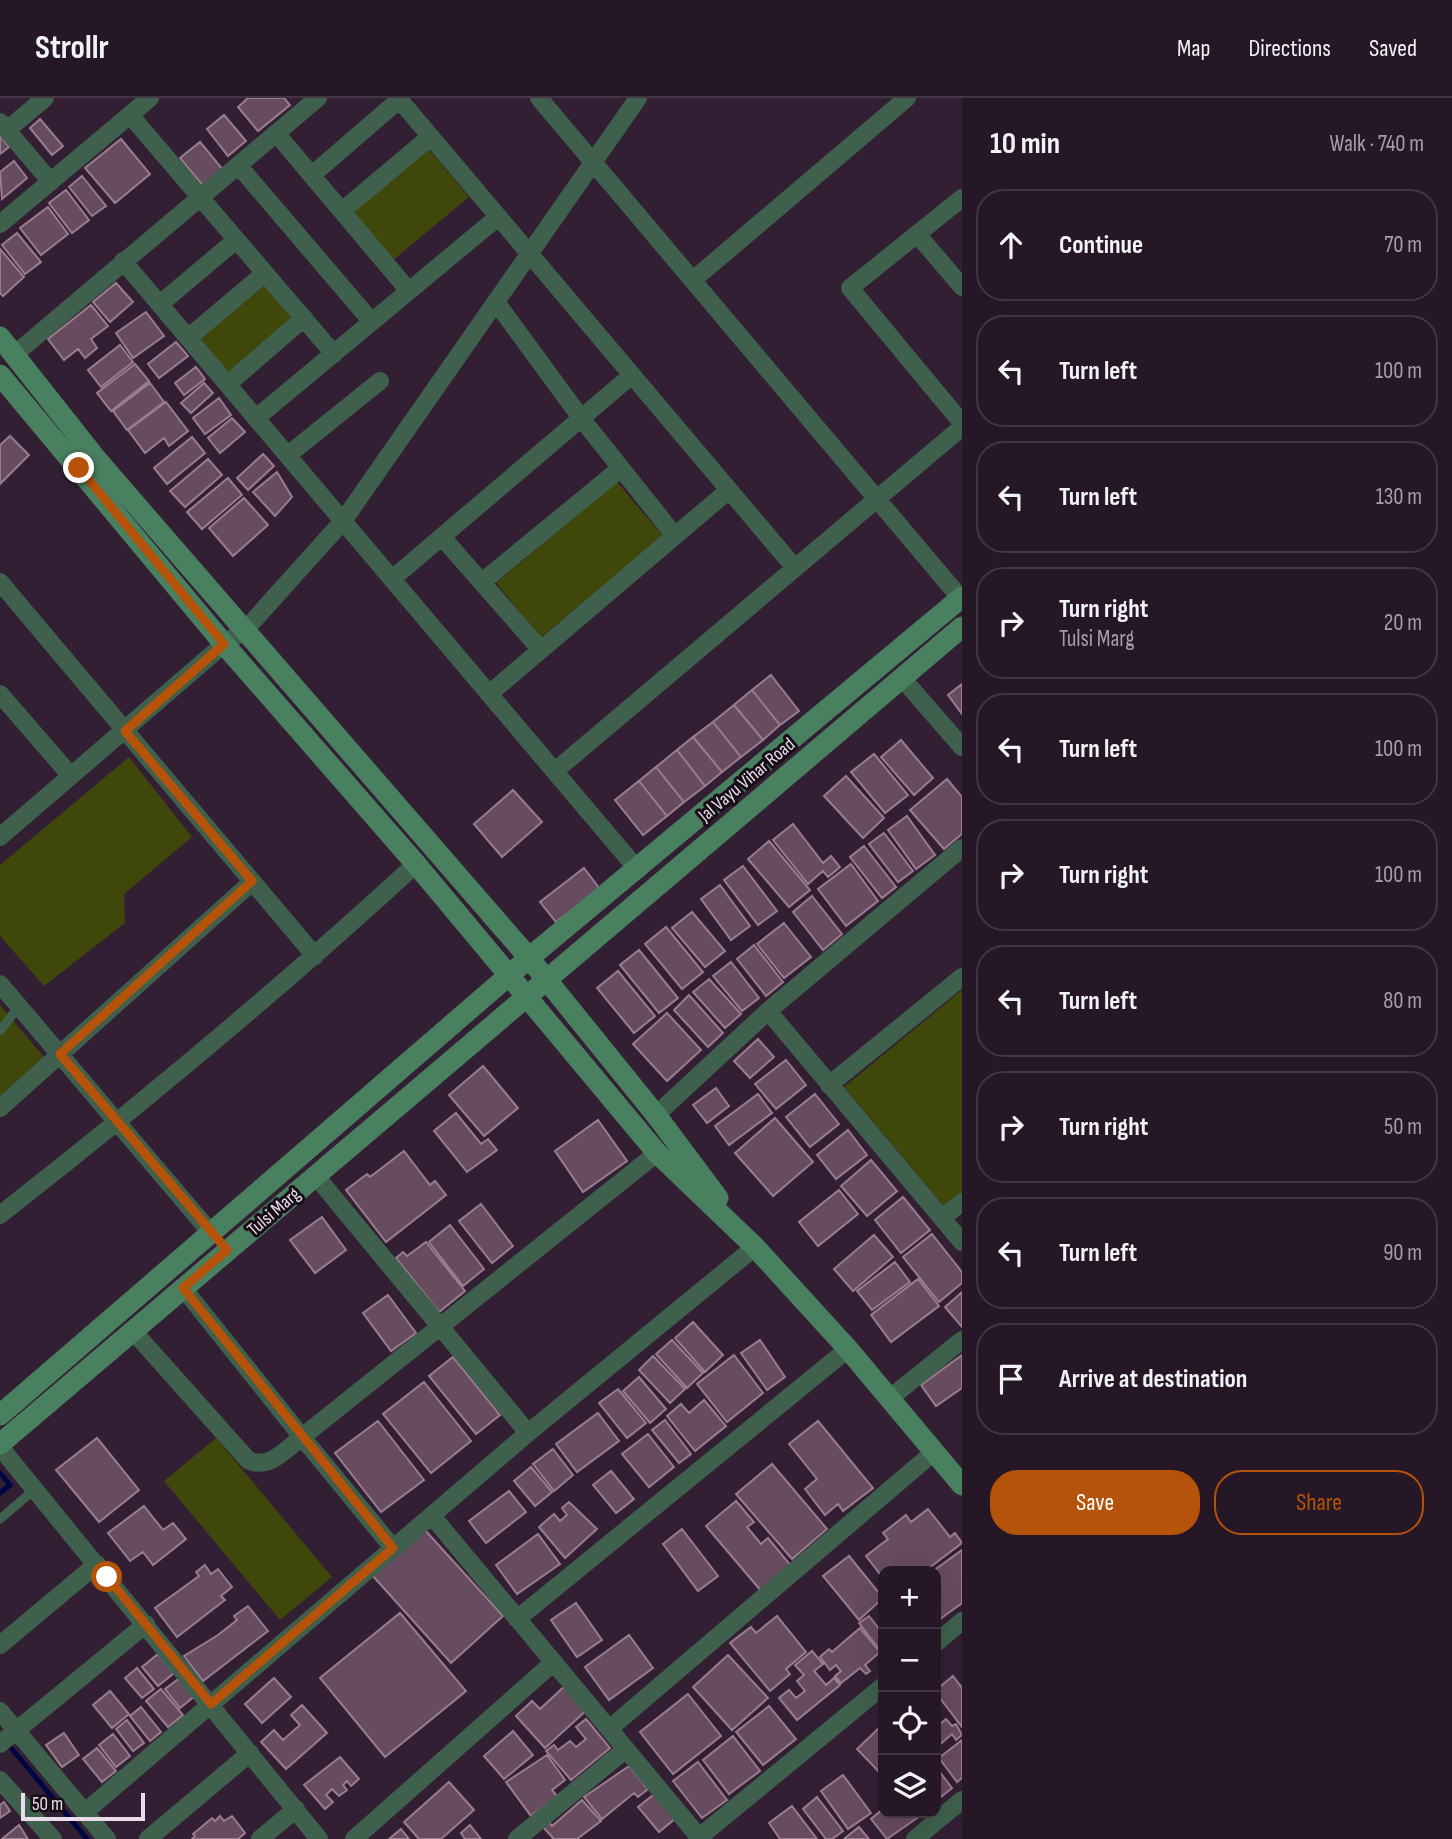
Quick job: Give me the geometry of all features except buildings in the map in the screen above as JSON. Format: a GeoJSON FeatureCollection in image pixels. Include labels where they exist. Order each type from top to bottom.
{"type":"FeatureCollection","features":[{"type":"Feature","properties":{"kind":"street"},"geometry":{"type":"LineString","coordinates":[[45,98],[3,126],[51,182]]}},
{"type":"Feature","properties":{"kind":"street"},"geometry":{"type":"LineString","coordinates":[[0,224],[150,98]]}},
{"type":"Feature","properties":{"kind":"street"},"geometry":{"type":"LineString","coordinates":[[15,354],[318,98]]}},
{"type":"Feature","properties":{"kind":"street"},"geometry":{"type":"LineString","coordinates":[[539,98],[962,598]]}},
{"type":"Feature","properties":{"kind":"street"},"geometry":{"type":"LineString","coordinates":[[0,837],[224,644],[246,629],[343,521],[638,98]]}},
{"type":"Feature","properties":{"kind":"street"},"geometry":{"type":"LineString","coordinates":[[312,175],[399,99],[795,568]]}},
{"type":"Feature","properties":{"kind":"street"},"geometry":{"type":"LineString","coordinates":[[693,280],[896,102]]}},
{"type":"Feature","properties":{"kind":"street"},"geometry":{"type":"LineString","coordinates":[[130,115],[334,354]]}},
{"type":"Feature","properties":{"kind":"street"},"geometry":{"type":"LineString","coordinates":[[276,133],[410,291]]}},
{"type":"Feature","properties":{"kind":"street"},"geometry":{"type":"LineString","coordinates":[[342,211],[430,136]]}},
{"type":"Feature","properties":{"kind":"street"},"geometry":{"type":"LineString","coordinates":[[238,165],[372,322]]}},
{"type":"Feature","properties":{"kind":"street"},"geometry":{"type":"LineString","coordinates":[[555,771],[962,425],[850,288],[962,198]]}},
{"type":"Feature","properties":{"kind":"street"},"geometry":{"type":"LineString","coordinates":[[256,418],[498,217]]}},
{"type":"Feature","properties":{"kind":"street"},"geometry":{"type":"LineString","coordinates":[[917,234],[962,287]]}},
{"type":"Feature","properties":{"kind":"street"},"geometry":{"type":"LineString","coordinates":[[160,304],[236,240]]}},
{"type":"Feature","properties":{"kind":"street"},"geometry":{"type":"LineString","coordinates":[[123,261],[638,870]]}},
{"type":"Feature","properties":{"kind":"street"},"geometry":{"type":"LineString","coordinates":[[188,338],[265,273]]}},
{"type":"Feature","properties":{"kind":"street"},"geometry":{"type":"LineString","coordinates":[[496,302],[581,418],[675,536]]}},
{"type":"Feature","properties":{"kind":"street"},"geometry":{"type":"LineString","coordinates":[[228,384],[304,318]]}},
{"type":"Feature","properties":{"kind":"street"},"geometry":{"type":"LineString","coordinates":[[0,337],[98,461],[530,958],[656,1115],[755,1247]]}},
{"type":"Feature","properties":{"kind":"street"},"geometry":{"type":"LineString","coordinates":[[0,375],[224,644],[416,864],[657,1153],[755,1247],[848,1349],[962,1485]]}},
{"type":"Feature","properties":{"kind":"street"},"geometry":{"type":"LineString","coordinates":[[392,579],[632,375]]}},
{"type":"Feature","properties":{"kind":"street"},"geometry":{"type":"LineString","coordinates":[[288,455],[380,381]]}},
{"type":"Feature","properties":{"kind":"street"},"geometry":{"type":"LineString","coordinates":[[482,582],[621,468]]}},
{"type":"Feature","properties":{"kind":"street"},"geometry":{"type":"LineString","coordinates":[[489,694],[729,490]]}},
{"type":"Feature","properties":{"kind":"street"},"geometry":{"type":"LineString","coordinates":[[442,537],[541,650]]}},
{"type":"Feature","properties":{"kind":"street"},"geometry":{"type":"LineString","coordinates":[[0,582],[315,956]]}},
{"type":"Feature","properties":{"kind":"street","name":"Jal Vayu Vihar Road"},"geometry":{"type":"LineString","coordinates":[[530,958],[962,598]]}},
{"type":"Feature","properties":{"kind":"street","name":"Jal Vayu Vihar Road"},"geometry":{"type":"LineString","coordinates":[[547,980],[962,627]]}},
{"type":"Feature","properties":{"kind":"street"},"geometry":{"type":"LineString","coordinates":[[902,678],[962,747]]}},
{"type":"Feature","properties":{"kind":"street"},"geometry":{"type":"LineString","coordinates":[[2,701],[71,776]]}},
{"type":"Feature","properties":{"kind":"street"},"geometry":{"type":"LineString","coordinates":[[656,1115],[768,1012],[962,848]]}},
{"type":"Feature","properties":{"kind":"street"},"geometry":{"type":"LineString","coordinates":[[0,1215],[118,1123],[315,956],[416,864]]}},
{"type":"Feature","properties":{"kind":"street"},"geometry":{"type":"LineString","coordinates":[[0,1108],[252,881]]}},
{"type":"Feature","properties":{"kind":"street","name":"Tulsi Marg"},"geometry":{"type":"LineString","coordinates":[[0,1415],[530,958]]}},
{"type":"Feature","properties":{"kind":"street"},"geometry":{"type":"LineString","coordinates":[[829,1086],[962,976]]}},
{"type":"Feature","properties":{"kind":"street","name":"Tulsi Marg"},"geometry":{"type":"LineString","coordinates":[[0,1445],[547,980]]}},
{"type":"Feature","properties":{"kind":"street"},"geometry":{"type":"LineString","coordinates":[[0,984],[212,1234]]}},
{"type":"Feature","properties":{"kind":"street"},"geometry":{"type":"LineString","coordinates":[[768,1012],[962,1242]]}},
{"type":"Feature","properties":{"kind":"street"},"geometry":{"type":"LineString","coordinates":[[580,1063],[600,1048]]}},
{"type":"Feature","properties":{"kind":"street"},"geometry":{"type":"LineString","coordinates":[[133,1331],[248,1460],[267,1464],[657,1153]]}},
{"type":"Feature","properties":{"kind":"street"},"geometry":{"type":"LineString","coordinates":[[315,1175],[528,1433]]}},
{"type":"Feature","properties":{"kind":"street"},"geometry":{"type":"LineString","coordinates":[[942,1218],[962,1202]]}},
{"type":"Feature","properties":{"kind":"street"},"geometry":{"type":"LineString","coordinates":[[85,1812],[528,1433],[755,1247]]}},
{"type":"Feature","properties":{"kind":"street"},"geometry":{"type":"LineString","coordinates":[[183,1288],[393,1548]]}},
{"type":"Feature","properties":{"kind":"street"},"geometry":{"type":"LineString","coordinates":[[890,1398],[962,1340]]}},
{"type":"Feature","properties":{"kind":"street"},"geometry":{"type":"LineString","coordinates":[[517,1619],[848,1349]]}},
{"type":"Feature","properties":{"kind":"street"},"geometry":{"type":"LineString","coordinates":[[0,1445],[319,1839]]}},
{"type":"Feature","properties":{"kind":"street"},"geometry":{"type":"LineString","coordinates":[[609,1729],[934,1451]]}},
{"type":"Feature","properties":{"kind":"street"},"geometry":{"type":"LineString","coordinates":[[432,1516],[698,1838],[878,1690]]}},
{"type":"Feature","properties":{"kind":"street"},"geometry":{"type":"LineString","coordinates":[[0,1645],[97,1564]]}},
{"type":"Feature","properties":{"kind":"street"},"geometry":{"type":"LineString","coordinates":[[941,1639],[962,1621]]}},
{"type":"Feature","properties":{"kind":"street"},"geometry":{"type":"LineString","coordinates":[[10,1736],[146,1624]]}},
{"type":"Feature","properties":{"kind":"street"},"geometry":{"type":"LineString","coordinates":[[354,1839],[554,1662]]}},
{"type":"Feature","properties":{"kind":"street"},"geometry":{"type":"LineString","coordinates":[[0,1711],[10,1736],[85,1812],[107,1839]]}},
{"type":"Feature","properties":{"kind":"street"},"geometry":{"type":"LineString","coordinates":[[517,1839],[626,1749]]}},
{"type":"Feature","properties":{"kind":"street"},"geometry":{"type":"LineString","coordinates":[[148,1839],[250,1753]]}},
{"type":"Feature","properties":{"kind":"street"},"geometry":{"type":"LineString","coordinates":[[0,1780],[53,1839]]}},
{"type":"Feature","properties":{"kind":"street"},"geometry":{"type":"LineString","coordinates":[[915,1839],[962,1800]]}},
{"type":"Feature","properties":{"kind":"street"},"geometry":{"type":"LineString","coordinates":[[260,1839],[296,1809]]}},
{"type":"Feature","properties":{"kind":"lane"},"geometry":{"type":"LineString","coordinates":[[0,1031],[19,1006]]}},
{"type":"Feature","properties":{"kind":"lane"},"geometry":{"type":"LineString","coordinates":[[212,1234],[227,1250]]}},
{"type":"Feature","properties":{"kind":"lane"},"geometry":{"type":"LineString","coordinates":[[0,1519],[35,1489]]}},
{"type":"Feature","properties":{"kind":"green space"},"geometry":{"type":"Polygon","coordinates":[[[427,147],[469,197],[392,261],[351,211],[427,147]]]}},
{"type":"Feature","properties":{"kind":"green space"},"geometry":{"type":"Polygon","coordinates":[[[263,283],[293,319],[228,374],[197,339],[263,283]]]}},
{"type":"Feature","properties":{"kind":"green space"},"geometry":{"type":"Polygon","coordinates":[[[617,482],[663,536],[541,637],[496,583],[617,482]]]}},
{"type":"Feature","properties":{"kind":"green space"},"geometry":{"type":"Polygon","coordinates":[[[129,757],[192,837],[124,894],[125,923],[44,986],[0,936],[0,865],[129,757]]]}},
{"type":"Feature","properties":{"kind":"green space"},"geometry":{"type":"Polygon","coordinates":[[[962,990],[962,1198],[947,1210],[844,1087],[962,990]]]}},
{"type":"Feature","properties":{"kind":"green space"},"geometry":{"type":"Polygon","coordinates":[[[0,1005],[44,1057],[0,1096],[0,1005]]]}},
{"type":"Feature","properties":{"kind":"green space"},"geometry":{"type":"Polygon","coordinates":[[[216,1438],[332,1577],[280,1620],[164,1481],[216,1438]]]}},
{"type":"Feature","properties":{"kind":"waterway"},"geometry":{"type":"LineString","coordinates":[[0,1473],[10,1485],[0,1493]]}},
{"type":"Feature","properties":{"kind":"waterway"},"geometry":{"type":"LineString","coordinates":[[7,1743],[87,1839]]}},
{"type":"Feature","properties":{"kind":"route"},"geometry":{"type":"LineString","coordinates":[[79,468],[224,644],[125,731],[252,881],[60,1054],[227,1250],[183,1288],[393,1548],[211,1704],[107,1577]]}}]}
